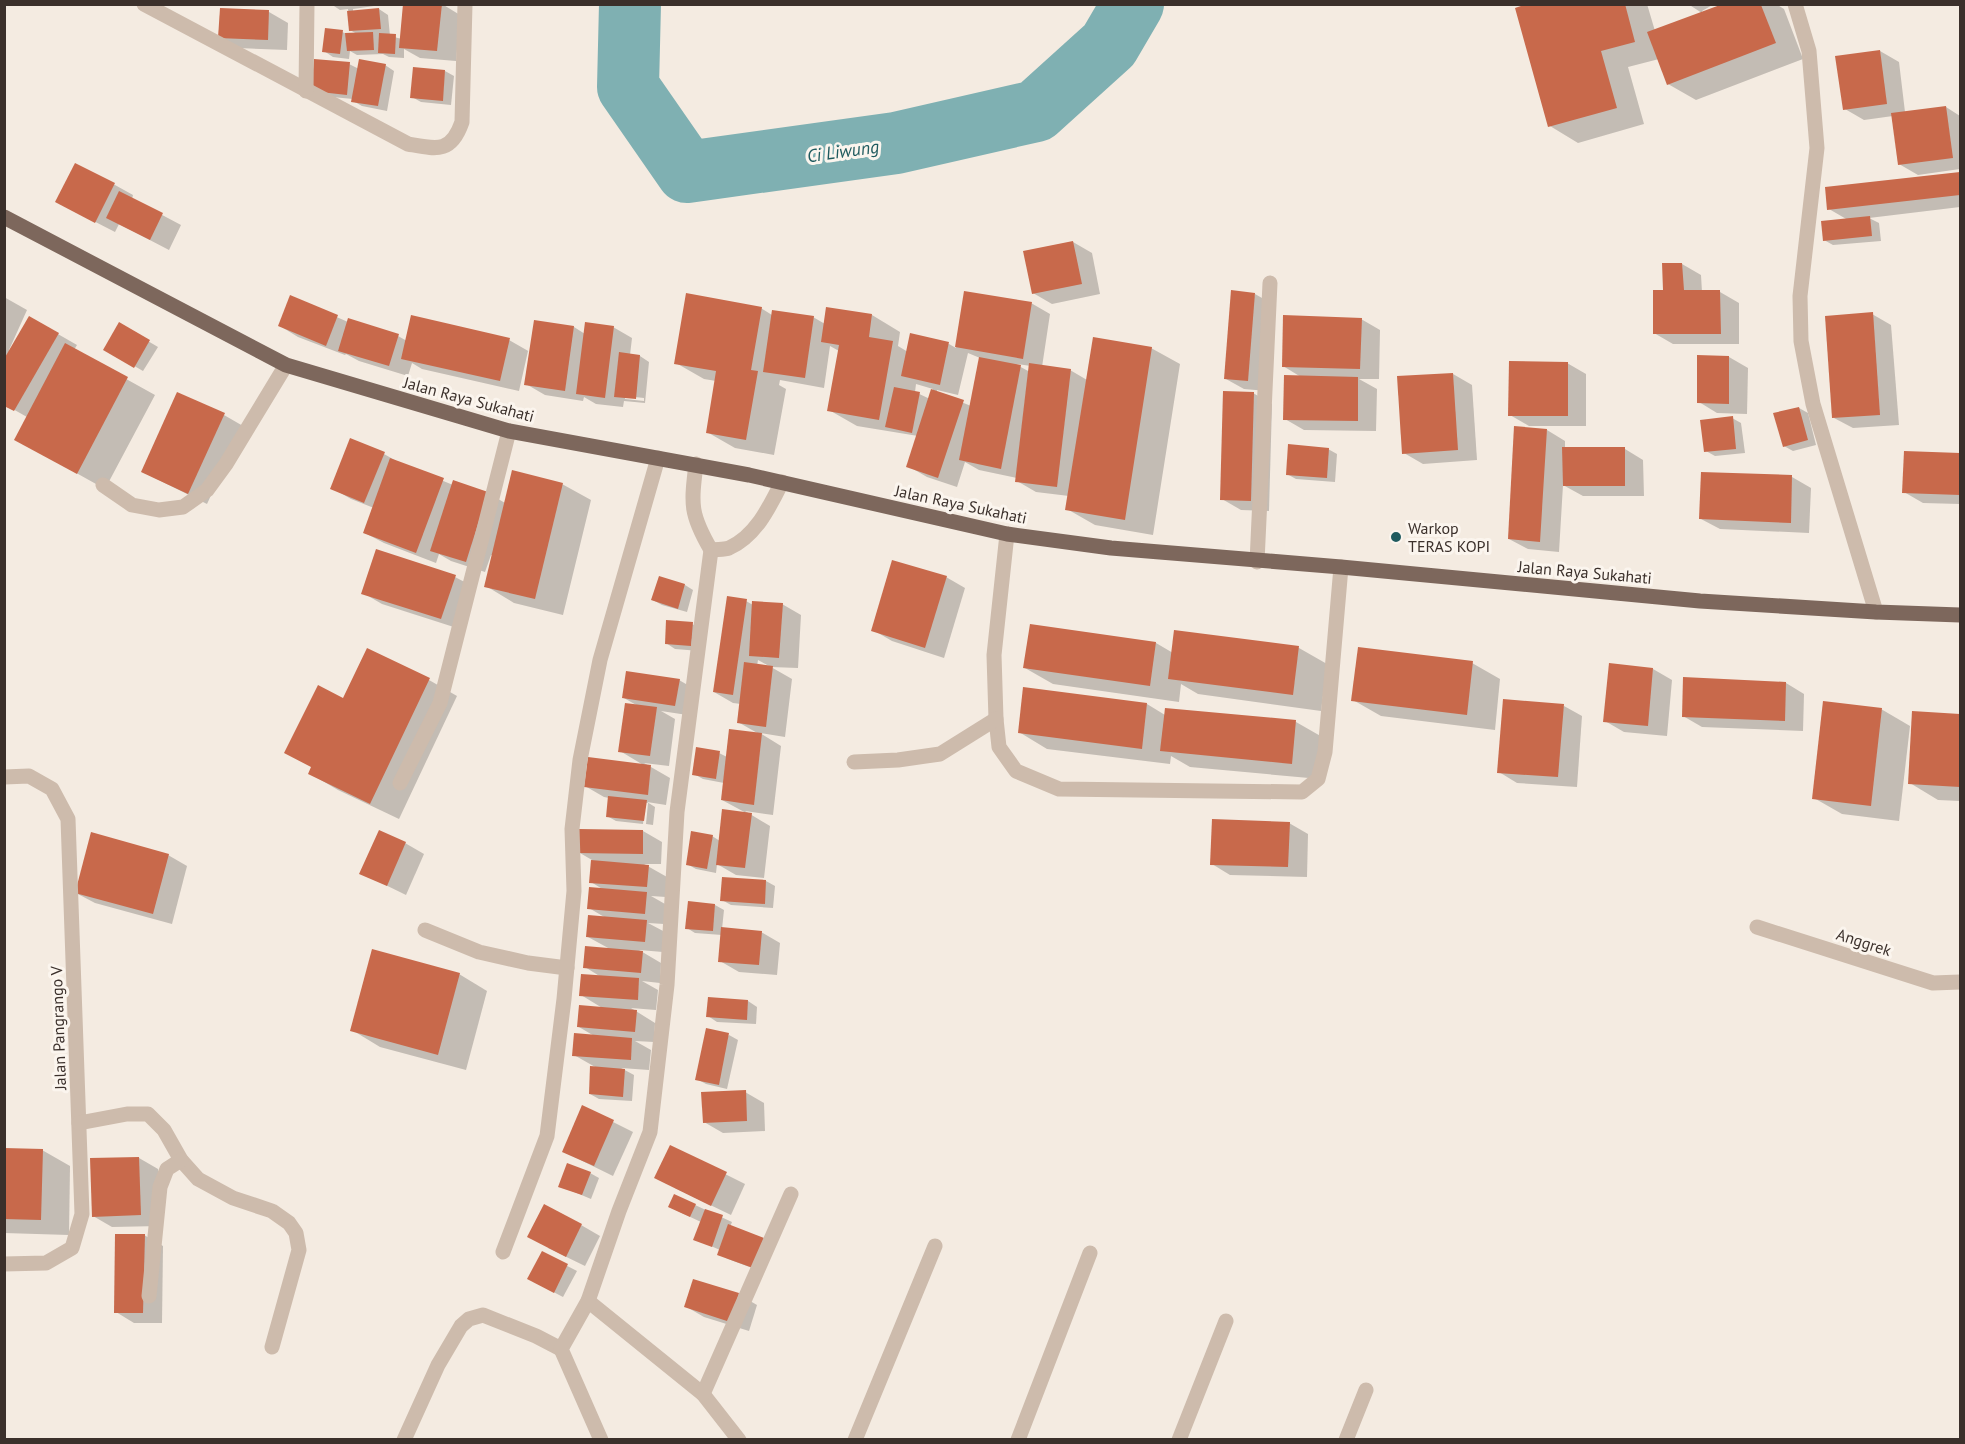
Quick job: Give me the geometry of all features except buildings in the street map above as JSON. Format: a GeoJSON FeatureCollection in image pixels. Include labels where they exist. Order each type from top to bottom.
{"type":"FeatureCollection","features":[{"type":"Feature","properties":{"kind":"main road","name":"Jalan Raya Sukahati"},"geometry":{"type":"LineString","coordinates":[[4,217],[286,365],[509,431],[696,464],[1007,534],[1111,548],[1700,601],[1960,615]]}},
{"type":"Feature","properties":{"kind":"street"},"geometry":{"type":"LineString","coordinates":[[144,4],[408,144],[434,149],[448,145],[457,136],[462,122],[465,4]]}},
{"type":"Feature","properties":{"kind":"street"},"geometry":{"type":"LineString","coordinates":[[306,91],[307,4]]}},
{"type":"Feature","properties":{"kind":"street"},"geometry":{"type":"LineString","coordinates":[[1795,4],[1809,51],[1817,148],[1800,296],[1801,341],[1813,404],[1876,612]]}},
{"type":"Feature","properties":{"kind":"street"},"geometry":{"type":"LineString","coordinates":[[1257,561],[1270,282]]}},
{"type":"Feature","properties":{"kind":"street"},"geometry":{"type":"LineString","coordinates":[[103,485],[132,505],[159,510],[183,507],[207,490],[226,464],[286,365]]}},
{"type":"Feature","properties":{"kind":"street"},"geometry":{"type":"LineString","coordinates":[[400,783],[440,703],[509,431]]}},
{"type":"Feature","properties":{"kind":"street"},"geometry":{"type":"LineString","coordinates":[[503,1252],[547,1136],[574,891],[572,829],[580,760],[600,660],[658,458]]}},
{"type":"Feature","properties":{"kind":"street"},"geometry":{"type":"LineString","coordinates":[[561,1349],[588,1301],[619,1211],[650,1132],[667,986],[677,812],[711,550],[697,527],[691,501],[696,464]]}},
{"type":"Feature","properties":{"kind":"street"},"geometry":{"type":"LineString","coordinates":[[711,550],[727,549],[743,540],[768,510],[782,482]]}},
{"type":"Feature","properties":{"kind":"street"},"geometry":{"type":"LineString","coordinates":[[1007,534],[994,655],[999,747],[1016,771],[1059,789],[1302,792],[1318,779],[1325,752],[1341,567]]}},
{"type":"Feature","properties":{"kind":"street"},"geometry":{"type":"LineString","coordinates":[[854,762],[898,760],[940,754],[996,718]]}},
{"type":"Feature","properties":{"kind":"street","name":"Jalan Pangrango V"},"geometry":{"type":"LineString","coordinates":[[4,777],[28,776],[52,789],[68,819],[82,1214],[72,1248],[46,1263],[4,1264]]}},
{"type":"Feature","properties":{"kind":"street","name":"Anggrek"},"geometry":{"type":"LineString","coordinates":[[1757,927],[1933,983],[1960,982]]}},
{"type":"Feature","properties":{"kind":"street"},"geometry":{"type":"LineString","coordinates":[[425,930],[479,952],[528,963],[567,968]]}},
{"type":"Feature","properties":{"kind":"street"},"geometry":{"type":"LineString","coordinates":[[79,1123],[127,1114],[148,1114],[164,1130],[181,1160],[198,1179],[233,1198],[272,1211],[289,1223],[296,1233],[299,1250],[272,1347]]}},
{"type":"Feature","properties":{"kind":"street"},"geometry":{"type":"LineString","coordinates":[[149,1296],[160,1187],[167,1169],[181,1160]]}},
{"type":"Feature","properties":{"kind":"street"},"geometry":{"type":"LineString","coordinates":[[703,1394],[791,1194]]}},
{"type":"Feature","properties":{"kind":"street"},"geometry":{"type":"LineString","coordinates":[[855,1440],[935,1246]]}},
{"type":"Feature","properties":{"kind":"street"},"geometry":{"type":"LineString","coordinates":[[1018,1440],[1090,1253]]}},
{"type":"Feature","properties":{"kind":"street"},"geometry":{"type":"LineString","coordinates":[[588,1301],[703,1394],[739,1440]]}},
{"type":"Feature","properties":{"kind":"street"},"geometry":{"type":"LineString","coordinates":[[404,1440],[438,1365],[461,1326],[469,1319],[483,1316],[536,1336],[561,1349],[601,1440]]}},
{"type":"Feature","properties":{"kind":"street"},"geometry":{"type":"LineString","coordinates":[[1179,1440],[1226,1321]]}},
{"type":"Feature","properties":{"kind":"street"},"geometry":{"type":"LineString","coordinates":[[1346,1440],[1366,1390]]}},
{"type":"Feature","properties":{"kind":"waterway","name":"Ci Liwung"},"geometry":{"type":"LineString","coordinates":[[630,4],[628,87],[687,172],[896,143],[1036,111],[1109,45],[1133,4]]}},
{"type":"Feature","properties":{"kind":"place","name":"Warkop TERAS KOPI"},"geometry":{"type":"Point","coordinates":[1396,537]}}]}
